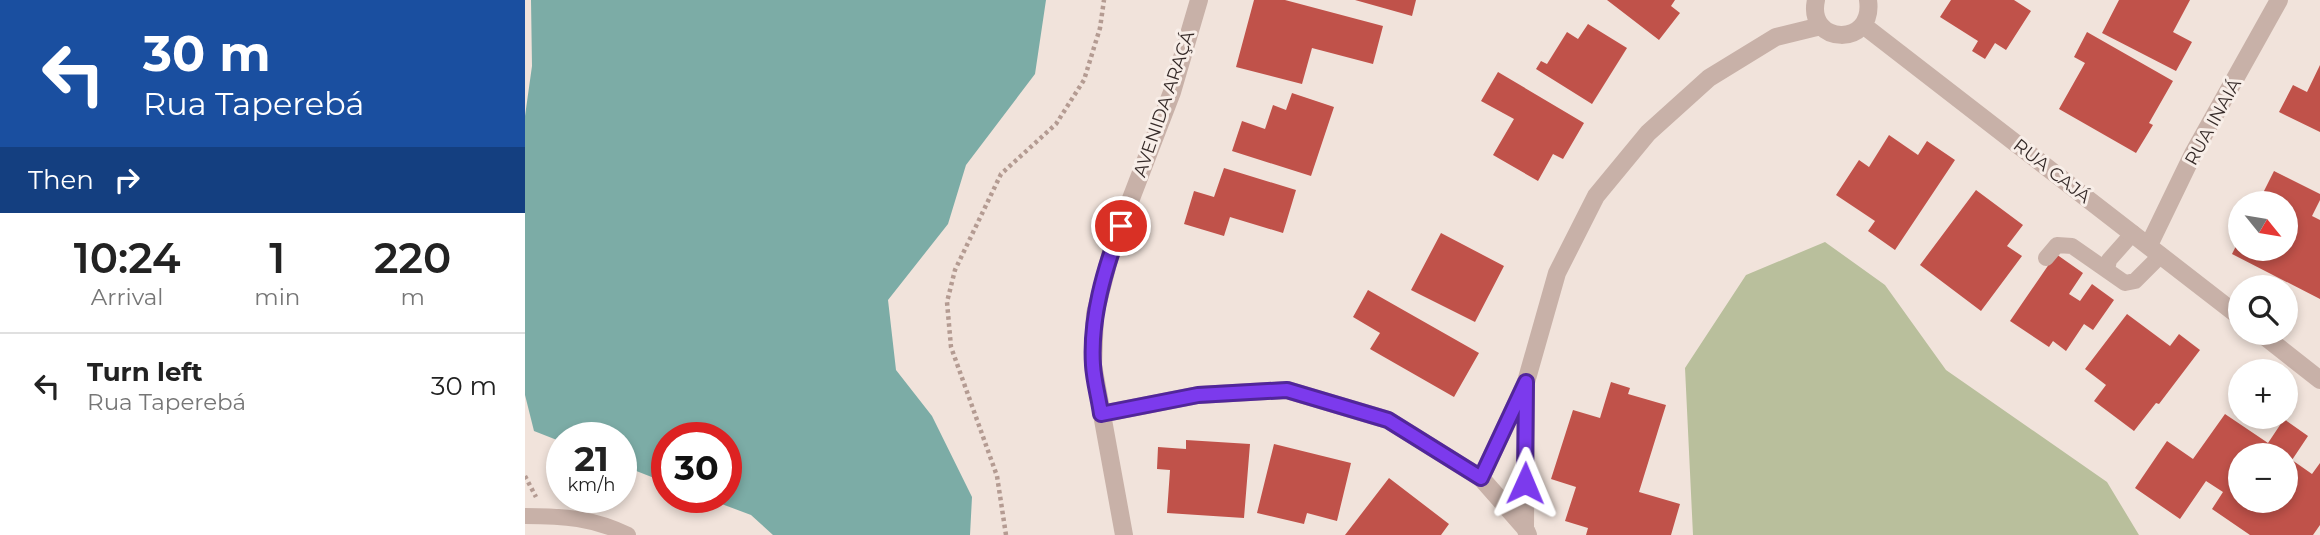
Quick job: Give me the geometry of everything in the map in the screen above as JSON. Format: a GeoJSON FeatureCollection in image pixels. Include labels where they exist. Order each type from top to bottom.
{"type":"FeatureCollection","features":[{"type":"Feature","properties":{"kind":"street","name":"AVENIDA ARAÇÁ"},"geometry":{"type":"LineString","coordinates":[[1124,535],[1119,495],[1093,365],[1095,314],[1112,248],[1172,92],[1199,0]]}},
{"type":"Feature","properties":{"kind":"street"},"geometry":{"type":"LineString","coordinates":[[1816,0],[1814,10],[1821,26],[1828,32],[1847,35],[1863,25],[1869,9],[1868,0]]}},
{"type":"Feature","properties":{"kind":"street","name":"RUA INAIÁ"},"geometry":{"type":"LineString","coordinates":[[2155,250],[2193,154],[2279,0]]}},
{"type":"Feature","properties":{"kind":"street","name":"RUA CAJÁ"},"geometry":{"type":"LineString","coordinates":[[1863,25],[2228,308]]}},
{"type":"Feature","properties":{"kind":"street"},"geometry":{"type":"LineString","coordinates":[[1481,478],[1526,382],[1557,273],[1596,196],[1639,143],[1709,78],[1776,37],[1821,26]]}},
{"type":"Feature","properties":{"kind":"street"},"geometry":{"type":"LineString","coordinates":[[2276,345],[2320,380]]}},
{"type":"Feature","properties":{"kind":"street"},"geometry":{"type":"LineString","coordinates":[[1526,382],[1527,531]]}},
{"type":"Feature","properties":{"kind":"street"},"geometry":{"type":"LineString","coordinates":[[1101,414],[1198,395],[1287,390],[1388,420],[1481,478],[1527,531]]}},
{"type":"Feature","properties":{"kind":"lane"},"geometry":{"type":"LineString","coordinates":[[2107,270],[2109,260],[2133,233]]}},
{"type":"Feature","properties":{"kind":"lane"},"geometry":{"type":"LineString","coordinates":[[2046,258],[2057,246],[2072,246],[2125,283],[2135,281],[2155,250]]}},
{"type":"Feature","properties":{"kind":"lane"},"geometry":{"type":"LineString","coordinates":[[525,516],[580,519],[605,524],[628,535]]}},
{"type":"Feature","properties":{"kind":"path"},"geometry":{"type":"LineString","coordinates":[[1006,535],[997,475],[951,347],[947,302],[955,270],[1001,174],[1056,124],[1084,80],[1100,28],[1104,0]]}},
{"type":"Feature","properties":{"kind":"green space"},"geometry":{"type":"Polygon","coordinates":[[[1825,242],[1885,285],[1946,370],[2107,482],[2139,535],[1693,535],[1685,368],[1746,275],[1825,242]]]}},
{"type":"Feature","properties":{"kind":"water"},"geometry":{"type":"Polygon","coordinates":[[[531,0],[1046,0],[1035,74],[966,165],[948,224],[888,300],[896,370],[932,416],[972,497],[970,535],[773,535],[751,515],[742,512],[742,422],[651,422],[651,477],[637,471],[637,422],[546,422],[546,436],[534,431],[525,395],[525,116],[532,66],[531,0]]]}},
{"type":"Feature","properties":{"kind":"building"},"geometry":{"type":"Polygon","coordinates":[[[1254,0],[1285,0],[1383,26],[1373,64],[1312,48],[1302,84],[1236,67],[1254,0]]]}},
{"type":"Feature","properties":{"kind":"building"},"geometry":{"type":"Polygon","coordinates":[[[1355,0],[1416,0],[1412,16],[1355,0]]]}},
{"type":"Feature","properties":{"kind":"building"},"geometry":{"type":"Polygon","coordinates":[[[1607,0],[1675,0],[1671,6],[1680,13],[1659,40],[1607,0]]]}},
{"type":"Feature","properties":{"kind":"building"},"geometry":{"type":"Polygon","coordinates":[[[1951,0],[2014,0],[2031,11],[2006,50],[1995,43],[1985,59],[1972,51],[1978,41],[1940,17],[1951,0]]]}},
{"type":"Feature","properties":{"kind":"building"},"geometry":{"type":"Polygon","coordinates":[[[2119,0],[2190,0],[2173,32],[2192,42],[2176,71],[2102,33],[2119,0]]]}},
{"type":"Feature","properties":{"kind":"building"},"geometry":{"type":"Polygon","coordinates":[[[1588,24],[1627,48],[1592,104],[1536,69],[1541,61],[1547,64],[1567,32],[1578,39],[1588,24]]]}},
{"type":"Feature","properties":{"kind":"building"},"geometry":{"type":"Polygon","coordinates":[[[2087,32],[2173,81],[2149,123],[2153,125],[2136,153],[2059,109],[2085,63],[2074,57],[2087,32]]]}},
{"type":"Feature","properties":{"kind":"building"},"geometry":{"type":"Polygon","coordinates":[[[2320,65],[2320,132],[2279,112],[2293,85],[2307,92],[2320,65]]]}},
{"type":"Feature","properties":{"kind":"building"},"geometry":{"type":"Polygon","coordinates":[[[1498,72],[1584,123],[1563,159],[1553,154],[1538,181],[1493,155],[1514,119],[1481,101],[1498,72]]]}},
{"type":"Feature","properties":{"kind":"building"},"geometry":{"type":"Polygon","coordinates":[[[1292,93],[1334,107],[1311,176],[1232,151],[1242,121],[1265,129],[1273,105],[1286,110],[1292,93]]]}},
{"type":"Feature","properties":{"kind":"building"},"geometry":{"type":"Polygon","coordinates":[[[1889,135],[1918,155],[1927,141],[1955,160],[1895,250],[1868,231],[1875,221],[1836,195],[1859,160],[1869,167],[1889,135]]]}},
{"type":"Feature","properties":{"kind":"building"},"geometry":{"type":"Polygon","coordinates":[[[1224,168],[1296,190],[1283,233],[1230,217],[1224,236],[1184,224],[1194,191],[1214,197],[1224,168]]]}},
{"type":"Feature","properties":{"kind":"building"},"geometry":{"type":"Polygon","coordinates":[[[2274,171],[2320,194],[2312,216],[2320,220],[2320,299],[2298,288],[2298,275],[2273,275],[2246,261],[2298,261],[2298,191],[2264,191],[2274,171]]]}},
{"type":"Feature","properties":{"kind":"building"},"geometry":{"type":"Polygon","coordinates":[[[1976,190],[2023,225],[2007,246],[2022,256],[1981,311],[1920,265],[1976,190]]]}},
{"type":"Feature","properties":{"kind":"building"},"geometry":{"type":"Polygon","coordinates":[[[1441,233],[1504,266],[1475,322],[1411,290],[1441,233]]]}},
{"type":"Feature","properties":{"kind":"building"},"geometry":{"type":"Polygon","coordinates":[[[2056,254],[2083,273],[2069,294],[2080,301],[2092,284],[2114,300],[2093,330],[2084,324],[2066,351],[2053,341],[2049,347],[2010,321],[2056,254]]]}},
{"type":"Feature","properties":{"kind":"building"},"geometry":{"type":"Polygon","coordinates":[[[1368,290],[1479,353],[1454,397],[1370,349],[1380,333],[1353,317],[1368,290]]]}},
{"type":"Feature","properties":{"kind":"building"},"geometry":{"type":"Polygon","coordinates":[[[2127,314],[2170,346],[2179,334],[2200,350],[2159,404],[2156,403],[2134,431],[2094,401],[2106,385],[2085,369],[2127,314]]]}},
{"type":"Feature","properties":{"kind":"building"},"geometry":{"type":"Polygon","coordinates":[[[1611,382],[1630,388],[1628,394],[1666,405],[1639,492],[1680,504],[1671,535],[1586,535],[1588,528],[1565,521],[1576,487],[1551,479],[1573,410],[1600,418],[1611,382]]]}},
{"type":"Feature","properties":{"kind":"building"},"geometry":{"type":"Polygon","coordinates":[[[2225,414],[2228,416],[2228,429],[2247,429],[2268,443],[2228,443],[2228,513],[2298,513],[2298,464],[2312,474],[2320,463],[2320,525],[2313,535],[2250,535],[2212,509],[2223,492],[2206,481],[2180,519],[2135,488],[2167,441],[2193,459],[2225,414]]]}},
{"type":"Feature","properties":{"kind":"building"},"geometry":{"type":"Polygon","coordinates":[[[2277,429],[2298,429],[2308,436],[2298,451],[2298,443],[2268,443],[2277,429]]]}},
{"type":"Feature","properties":{"kind":"building"},"geometry":{"type":"Polygon","coordinates":[[[1186,440],[1250,444],[1244,518],[1167,513],[1170,470],[1157,469],[1158,447],[1186,449],[1186,440]]]}},
{"type":"Feature","properties":{"kind":"building"},"geometry":{"type":"Polygon","coordinates":[[[1274,444],[1351,463],[1337,521],[1307,513],[1304,524],[1257,513],[1274,444]]]}},
{"type":"Feature","properties":{"kind":"building"},"geometry":{"type":"Polygon","coordinates":[[[1389,478],[1449,524],[1441,535],[1345,535],[1389,478]]]}},
{"type":"Feature","properties":{"kind":"route"},"geometry":{"type":"LineString","coordinates":[[1121,226],[1112,248],[1095,314],[1093,365],[1101,414],[1198,395],[1287,390],[1388,420],[1481,478],[1526,382],[1525,483]]}}]}
